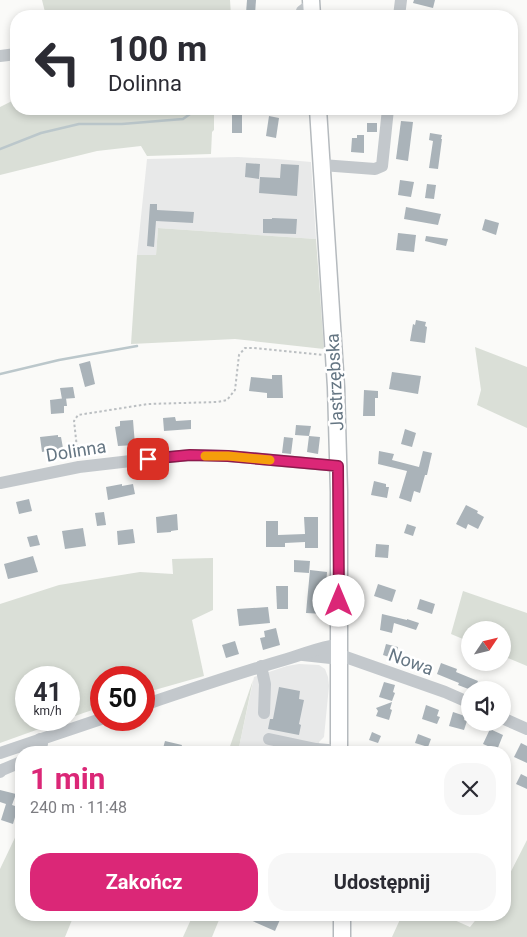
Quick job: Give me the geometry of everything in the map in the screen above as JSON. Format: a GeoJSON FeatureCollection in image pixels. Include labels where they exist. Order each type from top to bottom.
{"type":"FeatureCollection","features":[{"type":"Feature","properties":{"kind":"main road","name":"Jastrzębska"},"geometry":{"type":"LineString","coordinates":[[318,115],[335,356],[338,466],[339,746]]}},
{"type":"Feature","properties":{"kind":"main road"},"geometry":{"type":"LineString","coordinates":[[342,921],[342,937]]}},
{"type":"Feature","properties":{"kind":"street"},"geometry":{"type":"LineString","coordinates":[[322,165],[375,169],[382,166],[387,115]]}},
{"type":"Feature","properties":{"kind":"street","name":"Dolinna"},"geometry":{"type":"LineString","coordinates":[[0,482],[79,467],[190,455],[228,456],[338,466]]}},
{"type":"Feature","properties":{"kind":"street","name":"Nowa"},"geometry":{"type":"LineString","coordinates":[[261,666],[300,655],[339,653],[461,699]]}},
{"type":"Feature","properties":{"kind":"street"},"geometry":{"type":"LineString","coordinates":[[155,701],[261,666],[265,684],[264,713]]}},
{"type":"Feature","properties":{"kind":"street"},"geometry":{"type":"LineString","coordinates":[[511,722],[527,729]]}},
{"type":"Feature","properties":{"kind":"street"},"geometry":{"type":"LineString","coordinates":[[20,746],[90,723]]}},
{"type":"Feature","properties":{"kind":"street"},"geometry":{"type":"LineString","coordinates":[[40,739],[41,746]]}},
{"type":"Feature","properties":{"kind":"street"},"geometry":{"type":"LineString","coordinates":[[269,739],[301,746]]}},
{"type":"Feature","properties":{"kind":"street"},"geometry":{"type":"LineString","coordinates":[[0,753],[15,748]]}},
{"type":"Feature","properties":{"kind":"street"},"geometry":{"type":"LineString","coordinates":[[0,772],[15,765]]}},
{"type":"Feature","properties":{"kind":"path"},"geometry":{"type":"LineString","coordinates":[[79,467],[74,420],[78,415],[148,404],[227,400],[235,390],[239,355],[245,348],[335,356]]}},
{"type":"Feature","properties":{"kind":"shaded area"},"geometry":{"type":"Polygon","coordinates":[[[42,0],[230,0],[231,10],[44,10],[42,0]]]}},
{"type":"Feature","properties":{"kind":"shaded area"},"geometry":{"type":"Polygon","coordinates":[[[10,102],[10,115],[214,115],[211,154],[147,156],[141,146],[97,151],[0,175],[0,107],[10,102]]]}},
{"type":"Feature","properties":{"kind":"shaded area"},"geometry":{"type":"Polygon","coordinates":[[[238,157],[311,162],[316,239],[158,228],[156,255],[137,255],[147,159],[238,157]]]}},
{"type":"Feature","properties":{"kind":"shaded area"},"geometry":{"type":"Polygon","coordinates":[[[158,228],[316,239],[324,349],[235,339],[131,344],[137,255],[156,255],[158,228]]]}},
{"type":"Feature","properties":{"kind":"shaded area"},"geometry":{"type":"Polygon","coordinates":[[[475,347],[527,367],[527,428],[477,405],[481,390],[475,347]]]}},
{"type":"Feature","properties":{"kind":"shaded area"},"geometry":{"type":"Polygon","coordinates":[[[213,558],[213,610],[192,620],[204,676],[155,690],[155,666],[90,666],[90,711],[80,714],[80,666],[15,666],[15,731],[33,731],[0,743],[0,604],[59,585],[140,572],[173,574],[172,559],[213,558]]]}},
{"type":"Feature","properties":{"kind":"shaded area"},"geometry":{"type":"Polygon","coordinates":[[[463,591],[527,613],[527,666],[511,659],[511,621],[461,621],[461,638],[451,634],[463,591]]]}},
{"type":"Feature","properties":{"kind":"shaded area"},"geometry":{"type":"Polygon","coordinates":[[[299,664],[319,665],[325,669],[329,686],[324,737],[319,742],[320,746],[239,746],[254,677],[299,664]]]}},
{"type":"Feature","properties":{"kind":"shaded area"},"geometry":{"type":"Polygon","coordinates":[[[253,680],[239,746],[230,746],[253,680]]]}},
{"type":"Feature","properties":{"kind":"shaded area"},"geometry":{"type":"Polygon","coordinates":[[[15,838],[15,921],[72,921],[65,937],[0,937],[0,869],[15,838]]]}},
{"type":"Feature","properties":{"kind":"shaded area"},"geometry":{"type":"Polygon","coordinates":[[[527,840],[527,937],[392,937],[399,921],[456,921],[470,927],[475,921],[511,921],[511,871],[527,840]]]}},
{"type":"Feature","properties":{"kind":"shaded area"},"geometry":{"type":"Polygon","coordinates":[[[190,921],[219,921],[212,937],[183,937],[190,921]]]}},
{"type":"Feature","properties":{"kind":"building"},"geometry":{"type":"Polygon","coordinates":[[[247,0],[256,0],[255,10],[246,10],[247,0]]]}},
{"type":"Feature","properties":{"kind":"building"},"geometry":{"type":"Polygon","coordinates":[[[414,0],[435,0],[433,8],[413,3],[414,0]]]}},
{"type":"Feature","properties":{"kind":"building"},"geometry":{"type":"Polygon","coordinates":[[[232,115],[242,115],[242,133],[232,133],[232,115]]]}},
{"type":"Feature","properties":{"kind":"building"},"geometry":{"type":"Polygon","coordinates":[[[269,116],[279,118],[276,138],[266,136],[269,116]]]}},
{"type":"Feature","properties":{"kind":"building"},"geometry":{"type":"Polygon","coordinates":[[[401,121],[413,122],[408,161],[396,159],[401,121]]]}},
{"type":"Feature","properties":{"kind":"building"},"geometry":{"type":"Polygon","coordinates":[[[367,123],[377,123],[377,132],[367,132],[367,123]]]}},
{"type":"Feature","properties":{"kind":"building"},"geometry":{"type":"Polygon","coordinates":[[[430,133],[442,135],[438,169],[429,168],[433,141],[429,140],[430,133]]]}},
{"type":"Feature","properties":{"kind":"building"},"geometry":{"type":"Polygon","coordinates":[[[357,135],[364,135],[364,153],[351,152],[352,138],[357,138],[357,135]]]}},
{"type":"Feature","properties":{"kind":"building"},"geometry":{"type":"Polygon","coordinates":[[[246,163],[260,164],[259,179],[245,177],[246,163]]]}},
{"type":"Feature","properties":{"kind":"building"},"geometry":{"type":"Polygon","coordinates":[[[281,164],[299,165],[297,196],[259,193],[260,177],[280,178],[281,164]]]}},
{"type":"Feature","properties":{"kind":"building"},"geometry":{"type":"Polygon","coordinates":[[[400,180],[414,182],[411,197],[398,195],[400,180]]]}},
{"type":"Feature","properties":{"kind":"building"},"geometry":{"type":"Polygon","coordinates":[[[427,184],[436,185],[434,199],[425,198],[427,184]]]}},
{"type":"Feature","properties":{"kind":"building"},"geometry":{"type":"Polygon","coordinates":[[[150,204],[157,204],[157,210],[194,212],[193,223],[156,221],[154,247],[147,246],[150,204]]]}},
{"type":"Feature","properties":{"kind":"building"},"geometry":{"type":"Polygon","coordinates":[[[406,207],[441,214],[438,225],[404,219],[406,207]]]}},
{"type":"Feature","properties":{"kind":"building"},"geometry":{"type":"Polygon","coordinates":[[[263,219],[297,219],[296,234],[263,233],[263,219]]]}},
{"type":"Feature","properties":{"kind":"building"},"geometry":{"type":"Polygon","coordinates":[[[485,219],[499,223],[496,235],[482,230],[485,219]]]}},
{"type":"Feature","properties":{"kind":"building"},"geometry":{"type":"Polygon","coordinates":[[[398,233],[416,235],[414,252],[396,250],[398,233]]]}},
{"type":"Feature","properties":{"kind":"building"},"geometry":{"type":"Polygon","coordinates":[[[426,236],[448,239],[446,246],[425,241],[426,236]]]}},
{"type":"Feature","properties":{"kind":"building"},"geometry":{"type":"Polygon","coordinates":[[[416,320],[426,322],[425,343],[410,341],[413,324],[415,325],[416,320]]]}},
{"type":"Feature","properties":{"kind":"building"},"geometry":{"type":"Polygon","coordinates":[[[90,361],[95,384],[85,387],[79,364],[90,361]]]}},
{"type":"Feature","properties":{"kind":"building"},"geometry":{"type":"Polygon","coordinates":[[[392,372],[421,376],[418,394],[389,389],[392,372]]]}},
{"type":"Feature","properties":{"kind":"building"},"geometry":{"type":"Polygon","coordinates":[[[272,375],[282,375],[283,398],[267,398],[267,393],[249,391],[251,377],[272,379],[272,375]]]}},
{"type":"Feature","properties":{"kind":"building"},"geometry":{"type":"Polygon","coordinates":[[[73,387],[75,398],[62,399],[60,388],[73,387]]]}},
{"type":"Feature","properties":{"kind":"building"},"geometry":{"type":"Polygon","coordinates":[[[364,390],[378,391],[378,398],[375,398],[375,416],[363,416],[364,390]]]}},
{"type":"Feature","properties":{"kind":"building"},"geometry":{"type":"Polygon","coordinates":[[[66,398],[67,406],[64,406],[64,413],[51,414],[50,400],[66,398]]]}},
{"type":"Feature","properties":{"kind":"building"},"geometry":{"type":"Polygon","coordinates":[[[175,417],[176,421],[191,420],[191,429],[164,431],[163,418],[175,417]]]}},
{"type":"Feature","properties":{"kind":"building"},"geometry":{"type":"Polygon","coordinates":[[[133,420],[135,445],[118,446],[115,427],[120,426],[120,421],[133,420]]]}},
{"type":"Feature","properties":{"kind":"building"},"geometry":{"type":"Polygon","coordinates":[[[296,425],[311,426],[309,436],[295,435],[296,425]]]}},
{"type":"Feature","properties":{"kind":"building"},"geometry":{"type":"Polygon","coordinates":[[[405,429],[416,433],[412,447],[401,444],[405,429]]]}},
{"type":"Feature","properties":{"kind":"building"},"geometry":{"type":"Polygon","coordinates":[[[58,435],[58,437],[61,437],[63,448],[42,452],[40,437],[58,435]]]}},
{"type":"Feature","properties":{"kind":"building"},"geometry":{"type":"Polygon","coordinates":[[[309,436],[320,437],[318,454],[307,452],[309,436]]]}},
{"type":"Feature","properties":{"kind":"building"},"geometry":{"type":"Polygon","coordinates":[[[284,437],[293,438],[291,454],[282,453],[284,437]]]}},
{"type":"Feature","properties":{"kind":"building"},"geometry":{"type":"Polygon","coordinates":[[[379,451],[394,454],[392,460],[419,467],[423,451],[432,453],[427,475],[425,475],[420,493],[414,491],[411,502],[399,498],[407,471],[378,464],[379,451]]]}},
{"type":"Feature","properties":{"kind":"building"},"geometry":{"type":"Polygon","coordinates":[[[374,481],[386,484],[386,487],[389,487],[387,498],[371,495],[374,481]]]}},
{"type":"Feature","properties":{"kind":"building"},"geometry":{"type":"Polygon","coordinates":[[[122,484],[122,486],[133,484],[135,494],[108,500],[106,487],[122,484]]]}},
{"type":"Feature","properties":{"kind":"building"},"geometry":{"type":"Polygon","coordinates":[[[29,499],[32,511],[19,514],[16,502],[29,499]]]}},
{"type":"Feature","properties":{"kind":"building"},"geometry":{"type":"Polygon","coordinates":[[[466,505],[478,511],[477,513],[484,517],[478,529],[468,524],[466,529],[456,524],[466,505]]]}},
{"type":"Feature","properties":{"kind":"building"},"geometry":{"type":"Polygon","coordinates":[[[104,512],[106,525],[97,526],[95,513],[104,512]]]}},
{"type":"Feature","properties":{"kind":"building"},"geometry":{"type":"Polygon","coordinates":[[[177,514],[178,530],[157,533],[156,517],[177,514]]]}},
{"type":"Feature","properties":{"kind":"building"},"geometry":{"type":"Polygon","coordinates":[[[304,517],[318,517],[318,548],[305,548],[305,542],[285,543],[285,547],[266,547],[266,521],[278,521],[278,535],[305,534],[304,517]]]}},
{"type":"Feature","properties":{"kind":"building"},"geometry":{"type":"Polygon","coordinates":[[[407,524],[416,527],[413,536],[404,533],[407,524]]]}},
{"type":"Feature","properties":{"kind":"building"},"geometry":{"type":"Polygon","coordinates":[[[83,528],[86,546],[65,549],[62,531],[83,528]]]}},
{"type":"Feature","properties":{"kind":"building"},"geometry":{"type":"Polygon","coordinates":[[[133,529],[135,543],[118,545],[117,531],[133,529]]]}},
{"type":"Feature","properties":{"kind":"building"},"geometry":{"type":"Polygon","coordinates":[[[37,535],[40,545],[30,547],[27,537],[37,535]]]}},
{"type":"Feature","properties":{"kind":"building"},"geometry":{"type":"Polygon","coordinates":[[[376,544],[389,545],[388,558],[375,557],[376,544]]]}},
{"type":"Feature","properties":{"kind":"building"},"geometry":{"type":"Polygon","coordinates":[[[33,556],[38,572],[8,579],[4,564],[33,556]]]}},
{"type":"Feature","properties":{"kind":"building"},"geometry":{"type":"Polygon","coordinates":[[[294,560],[310,561],[309,573],[294,572],[294,560]]]}},
{"type":"Feature","properties":{"kind":"building"},"geometry":{"type":"Polygon","coordinates":[[[310,570],[327,572],[324,614],[306,613],[310,570]]]}},
{"type":"Feature","properties":{"kind":"building"},"geometry":{"type":"Polygon","coordinates":[[[378,584],[396,590],[392,602],[374,596],[378,584]]]}},
{"type":"Feature","properties":{"kind":"building"},"geometry":{"type":"Polygon","coordinates":[[[276,586],[288,586],[288,609],[277,609],[276,586]]]}},
{"type":"Feature","properties":{"kind":"building"},"geometry":{"type":"Polygon","coordinates":[[[420,599],[435,604],[432,614],[417,609],[420,599]]]}},
{"type":"Feature","properties":{"kind":"building"},"geometry":{"type":"Polygon","coordinates":[[[268,607],[270,623],[239,626],[237,609],[268,607]]]}},
{"type":"Feature","properties":{"kind":"building"},"geometry":{"type":"Polygon","coordinates":[[[382,614],[419,623],[416,630],[394,623],[392,633],[380,630],[382,614]]]}},
{"type":"Feature","properties":{"kind":"building"},"geometry":{"type":"Polygon","coordinates":[[[276,628],[280,645],[263,650],[260,638],[265,637],[264,631],[276,628]]]}},
{"type":"Feature","properties":{"kind":"building"},"geometry":{"type":"Polygon","coordinates":[[[235,641],[239,654],[226,658],[222,645],[235,641]]]}},
{"type":"Feature","properties":{"kind":"building"},"geometry":{"type":"Polygon","coordinates":[[[386,644],[398,647],[395,659],[383,655],[386,644]]]}},
{"type":"Feature","properties":{"kind":"building"},"geometry":{"type":"Polygon","coordinates":[[[441,663],[457,669],[456,672],[478,681],[461,681],[461,686],[458,685],[459,683],[437,674],[441,663]]]}},
{"type":"Feature","properties":{"kind":"building"},"geometry":{"type":"Polygon","coordinates":[[[384,682],[395,685],[392,701],[379,697],[384,682]]]}},
{"type":"Feature","properties":{"kind":"building"},"geometry":{"type":"Polygon","coordinates":[[[279,687],[300,691],[299,699],[304,700],[299,724],[301,725],[299,735],[268,729],[270,719],[273,719],[279,687]]]}},
{"type":"Feature","properties":{"kind":"building"},"geometry":{"type":"Polygon","coordinates":[[[392,702],[389,720],[376,716],[378,711],[376,708],[392,702]]]}},
{"type":"Feature","properties":{"kind":"building"},"geometry":{"type":"Polygon","coordinates":[[[426,705],[439,710],[437,716],[440,717],[437,724],[422,719],[426,705]]]}},
{"type":"Feature","properties":{"kind":"building"},"geometry":{"type":"Polygon","coordinates":[[[453,712],[461,715],[461,729],[449,726],[453,712]]]}},
{"type":"Feature","properties":{"kind":"building"},"geometry":{"type":"Polygon","coordinates":[[[489,731],[503,735],[499,746],[483,744],[489,731]]]}},
{"type":"Feature","properties":{"kind":"building"},"geometry":{"type":"Polygon","coordinates":[[[372,732],[381,736],[378,743],[369,740],[372,732]]]}},
{"type":"Feature","properties":{"kind":"building"},"geometry":{"type":"Polygon","coordinates":[[[418,734],[431,739],[428,746],[415,743],[418,734]]]}},
{"type":"Feature","properties":{"kind":"building"},"geometry":{"type":"Polygon","coordinates":[[[165,741],[182,745],[182,746],[164,746],[165,741]]]}},
{"type":"Feature","properties":{"kind":"building"},"geometry":{"type":"Polygon","coordinates":[[[521,743],[527,746],[527,763],[514,757],[521,743]]]}},
{"type":"Feature","properties":{"kind":"building"},"geometry":{"type":"Polygon","coordinates":[[[521,774],[527,777],[527,789],[516,784],[521,774]]]}},
{"type":"Feature","properties":{"kind":"building"},"geometry":{"type":"Polygon","coordinates":[[[0,790],[15,794],[12,805],[15,806],[13,824],[1,820],[6,804],[0,802],[0,790]]]}},
{"type":"Feature","properties":{"kind":"building"},"geometry":{"type":"Polygon","coordinates":[[[252,921],[279,921],[275,931],[252,921]]]}},
{"type":"Feature","properties":{"kind":"waterway"},"geometry":{"type":"LineString","coordinates":[[0,149],[41,133],[79,124],[122,124],[183,119],[189,115]]}},
{"type":"Feature","properties":{"kind":"waterway"},"geometry":{"type":"LineString","coordinates":[[0,374],[59,360],[137,346]]}},
{"type":"Feature","properties":{"kind":"slow traffic"},"geometry":{"type":"LineString","coordinates":[[205,456],[270,460]]}},
{"type":"Feature","properties":{"kind":"route"},"geometry":{"type":"LineString","coordinates":[[148,459],[190,455],[228,456],[338,466],[339,601]]}}]}
